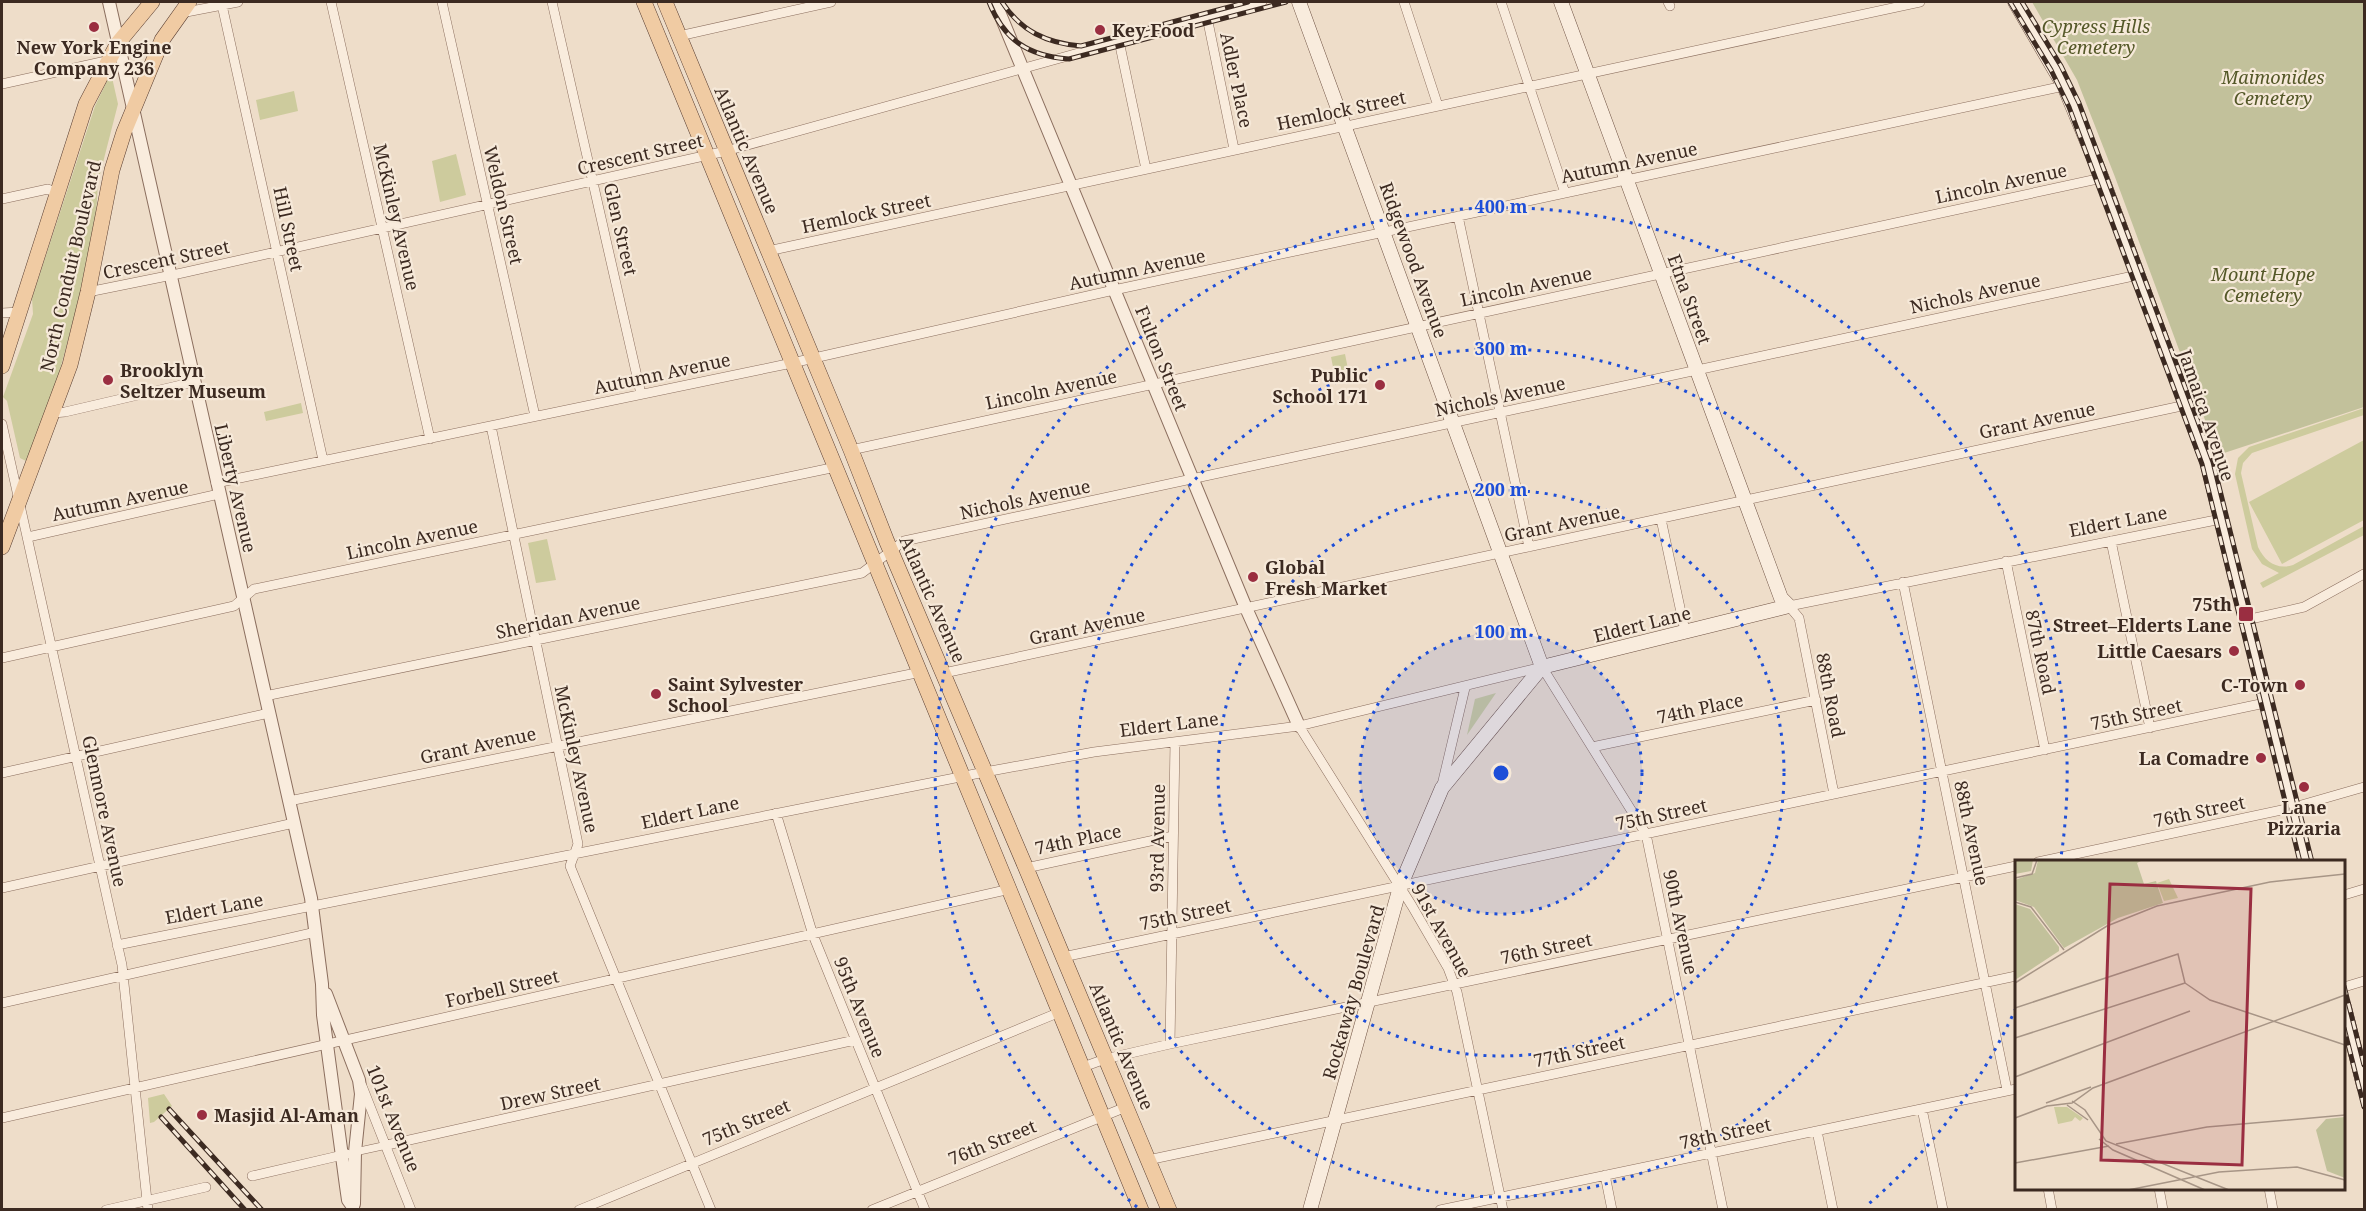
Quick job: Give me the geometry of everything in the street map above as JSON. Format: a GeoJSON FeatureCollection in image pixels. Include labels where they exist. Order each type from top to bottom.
{"type":"FeatureCollection","features":[{"type":"Feature","properties":{"kind":"main road"},"geometry":{"type":"LineString","coordinates":[[2,366],[86,104],[106,62],[118,43],[152,2]]}},
{"type":"Feature","properties":{"kind":"main road","name":"North Conduit Boulevard"},"geometry":{"type":"LineString","coordinates":[[2,547],[70,365],[88,292],[112,170],[132,110],[162,40],[178,14],[189,2]]}},
{"type":"Feature","properties":{"kind":"main road"},"geometry":{"type":"LineString","coordinates":[[644,2],[1141,1209]]}},
{"type":"Feature","properties":{"kind":"main road","name":"Atlantic Avenue"},"geometry":{"type":"LineString","coordinates":[[665,2],[891,552],[1169,1209]]}},
{"type":"Feature","properties":{"kind":"main road","name":"Ridgewood Avenue"},"geometry":{"type":"LineString","coordinates":[[1299,2],[1542,667]]}},
{"type":"Feature","properties":{"kind":"main road","name":"Etna Street"},"geometry":{"type":"LineString","coordinates":[[1561,2],[1744,501],[1781,598],[1789,606]]}},
{"type":"Feature","properties":{"kind":"main road","name":"Jamaica Avenue"},"geometry":{"type":"LineString","coordinates":[[2015,2],[2064,86],[2102,178],[2206,462],[2306,860]]}},
{"type":"Feature","properties":{"kind":"main road","name":"Eldert Lane"},"geometry":{"type":"LineString","coordinates":[[1542,667],[1789,606]]}},
{"type":"Feature","properties":{"kind":"main road","name":"Rockaway Boulevard"},"geometry":{"type":"LineString","coordinates":[[1310,1209],[1400,887],[1442,788],[1542,667]]}},
{"type":"Feature","properties":{"kind":"main road"},"geometry":{"type":"LineString","coordinates":[[2345,1017],[2364,1084]]}},
{"type":"Feature","properties":{"kind":"street","name":"Liberty Avenue"},"geometry":{"type":"LineString","coordinates":[[109,2],[312,908],[322,984],[323,1015],[348,1200],[353,1208]]}},
{"type":"Feature","properties":{"kind":"street"},"geometry":{"type":"LineString","coordinates":[[178,14],[238,2]]}},
{"type":"Feature","properties":{"kind":"street","name":"McKinley Avenue"},"geometry":{"type":"LineString","coordinates":[[332,2],[430,439]]}},
{"type":"Feature","properties":{"kind":"street","name":"Weldon Street"},"geometry":{"type":"LineString","coordinates":[[442,2],[535,416]]}},
{"type":"Feature","properties":{"kind":"street","name":"Glen Street"},"geometry":{"type":"LineString","coordinates":[[552,2],[641,394]]}},
{"type":"Feature","properties":{"kind":"street"},"geometry":{"type":"LineString","coordinates":[[679,36],[831,2]]}},
{"type":"Feature","properties":{"kind":"street","name":"Fulton Street"},"geometry":{"type":"LineString","coordinates":[[995,2],[1246,608],[1299,726]]}},
{"type":"Feature","properties":{"kind":"street","name":"Crescent Street"},"geometry":{"type":"LineString","coordinates":[[88,292],[726,151],[1262,2]]}},
{"type":"Feature","properties":{"kind":"street"},"geometry":{"type":"LineString","coordinates":[[1404,2],[1438,106]]}},
{"type":"Feature","properties":{"kind":"street"},"geometry":{"type":"LineString","coordinates":[[1501,2],[1565,193]]}},
{"type":"Feature","properties":{"kind":"street","name":"Hemlock Street"},"geometry":{"type":"LineString","coordinates":[[768,251],[1920,2]]}},
{"type":"Feature","properties":{"kind":"street","name":"Hill Street"},"geometry":{"type":"LineString","coordinates":[[222,5],[323,460]]}},
{"type":"Feature","properties":{"kind":"street","name":"Adler Place"},"geometry":{"type":"LineString","coordinates":[[1207,17],[1234,149]]}},
{"type":"Feature","properties":{"kind":"street"},"geometry":{"type":"LineString","coordinates":[[1119,41],[1146,169]]}},
{"type":"Feature","properties":{"kind":"street"},"geometry":{"type":"LineString","coordinates":[[2,84],[106,62]]}},
{"type":"Feature","properties":{"kind":"street","name":"Autumn Avenue"},"geometry":{"type":"LineString","coordinates":[[28,537],[323,460],[792,363],[1114,290],[2064,86]]}},
{"type":"Feature","properties":{"kind":"street","name":"Lincoln Avenue"},"geometry":{"type":"LineString","coordinates":[[851,450],[2102,178]]}},
{"type":"Feature","properties":{"kind":"street"},"geometry":{"type":"LineString","coordinates":[[2,199],[48,189],[57,194]]}},
{"type":"Feature","properties":{"kind":"street"},"geometry":{"type":"LineString","coordinates":[[1458,216],[1529,547]]}},
{"type":"Feature","properties":{"kind":"street","name":"Nichols Avenue"},"geometry":{"type":"LineString","coordinates":[[875,564],[904,541],[2138,274]]}},
{"type":"Feature","properties":{"kind":"street"},"geometry":{"type":"LineString","coordinates":[[2,313],[20,312]]}},
{"type":"Feature","properties":{"kind":"street"},"geometry":{"type":"LineString","coordinates":[[53,413],[194,382]]}},
{"type":"Feature","properties":{"kind":"street","name":"Grant Avenue"},"geometry":{"type":"LineString","coordinates":[[944,673],[2186,405]]}},
{"type":"Feature","properties":{"kind":"street","name":"Glenmore Avenue"},"geometry":{"type":"LineString","coordinates":[[2,424],[117,945],[147,1205]]}},
{"type":"Feature","properties":{"kind":"street","name":"McKinley Avenue"},"geometry":{"type":"LineString","coordinates":[[491,426],[578,843],[570,866],[711,1209]]}},
{"type":"Feature","properties":{"kind":"street","name":"Lincoln Avenue"},"geometry":{"type":"LineString","coordinates":[[2,658],[234,606],[254,589],[836,467]]}},
{"type":"Feature","properties":{"kind":"street"},"geometry":{"type":"LineString","coordinates":[[1661,519],[1685,631]]}},
{"type":"Feature","properties":{"kind":"street","name":"Eldert Lane"},"geometry":{"type":"LineString","coordinates":[[1789,606],[2221,519]]}},
{"type":"Feature","properties":{"kind":"street"},"geometry":{"type":"LineString","coordinates":[[2111,541],[2151,728]]}},
{"type":"Feature","properties":{"kind":"street","name":"87th Road"},"geometry":{"type":"LineString","coordinates":[[2006,561],[2044,750]]}},
{"type":"Feature","properties":{"kind":"street","name":"Sheridan Avenue"},"geometry":{"type":"LineString","coordinates":[[265,696],[862,573],[875,564]]}},
{"type":"Feature","properties":{"kind":"street"},"geometry":{"type":"LineString","coordinates":[[2246,620],[2304,607],[2364,576]]}},
{"type":"Feature","properties":{"kind":"street","name":"88th Avenue"},"geometry":{"type":"LineString","coordinates":[[1903,582],[2012,1090]]}},
{"type":"Feature","properties":{"kind":"street","name":"88th Road"},"geometry":{"type":"LineString","coordinates":[[1789,606],[1799,618],[1834,794]]}},
{"type":"Feature","properties":{"kind":"street","name":"Eldert Lane"},"geometry":{"type":"LineString","coordinates":[[117,945],[312,908],[985,772],[1094,752],[1299,726],[1465,688],[1542,667]]}},
{"type":"Feature","properties":{"kind":"street","name":"90th Avenue"},"geometry":{"type":"LineString","coordinates":[[1542,667],[1646,834],[1723,1209]]}},
{"type":"Feature","properties":{"kind":"street","name":"Grant Avenue"},"geometry":{"type":"LineString","coordinates":[[289,801],[921,672]]}},
{"type":"Feature","properties":{"kind":"street","name":"Rockaway Boulevard"},"geometry":{"type":"LineString","coordinates":[[1442,788],[1465,688]]}},
{"type":"Feature","properties":{"kind":"street","name":"74th Place"},"geometry":{"type":"LineString","coordinates":[[1592,747],[1815,700]]}},
{"type":"Feature","properties":{"kind":"street","name":"75th Street"},"geometry":{"type":"LineString","coordinates":[[1063,957],[2265,703]]}},
{"type":"Feature","properties":{"kind":"street"},"geometry":{"type":"LineString","coordinates":[[2,773],[269,713]]}},
{"type":"Feature","properties":{"kind":"street","name":"91st Avenue"},"geometry":{"type":"LineString","coordinates":[[1299,726],[1400,887],[1448,968],[1455,984],[1503,1209]]}},
{"type":"Feature","properties":{"kind":"street","name":"93rd Avenue"},"geometry":{"type":"LineString","coordinates":[[1170,1044],[1175,742]]}},
{"type":"Feature","properties":{"kind":"street","name":"76th Street"},"geometry":{"type":"LineString","coordinates":[[2043,860],[2291,808],[2364,787]]}},
{"type":"Feature","properties":{"kind":"street","name":"95th Avenue"},"geometry":{"type":"LineString","coordinates":[[776,813],[813,935],[925,1209]]}},
{"type":"Feature","properties":{"kind":"street"},"geometry":{"type":"LineString","coordinates":[[2,888],[294,823]]}},
{"type":"Feature","properties":{"kind":"street","name":"74th Place"},"geometry":{"type":"LineString","coordinates":[[1026,868],[1173,836]]}},
{"type":"Feature","properties":{"kind":"street","name":"76th Street"},"geometry":{"type":"LineString","coordinates":[[1083,1067],[1105,1059],[1170,1044],[2015,866]]}},
{"type":"Feature","properties":{"kind":"street"},"geometry":{"type":"LineString","coordinates":[[2345,894],[2364,888]]}},
{"type":"Feature","properties":{"kind":"street","name":"Forbell Street"},"geometry":{"type":"LineString","coordinates":[[2,1118],[1010,889]]}},
{"type":"Feature","properties":{"kind":"street"},"geometry":{"type":"LineString","coordinates":[[2,1003],[315,932]]}},
{"type":"Feature","properties":{"kind":"street","name":"77th Street"},"geometry":{"type":"LineString","coordinates":[[1148,1160],[2015,976]]}},
{"type":"Feature","properties":{"kind":"street"},"geometry":{"type":"LineString","coordinates":[[2345,986],[2364,981]]}},
{"type":"Feature","properties":{"kind":"street","name":"Liberty Avenue"},"geometry":{"type":"LineString","coordinates":[[322,984],[343,1041]]}},
{"type":"Feature","properties":{"kind":"street","name":"75th Street"},"geometry":{"type":"LineString","coordinates":[[579,1209],[1060,1012]]}},
{"type":"Feature","properties":{"kind":"street","name":"Drew Street"},"geometry":{"type":"LineString","coordinates":[[252,1176],[855,1040]]}},
{"type":"Feature","properties":{"kind":"street","name":"101st Avenue"},"geometry":{"type":"LineString","coordinates":[[343,1041],[411,1209]]}},
{"type":"Feature","properties":{"kind":"street","name":"Liberty Avenue"},"geometry":{"type":"LineString","coordinates":[[353,1208],[355,1152],[361,1094],[359,1080]]}},
{"type":"Feature","properties":{"kind":"street","name":"78th Street"},"geometry":{"type":"LineString","coordinates":[[1440,1209],[2012,1090]]}},
{"type":"Feature","properties":{"kind":"street","name":"76th Street"},"geometry":{"type":"LineString","coordinates":[[872,1209],[1126,1107]]}},
{"type":"Feature","properties":{"kind":"street"},"geometry":{"type":"LineString","coordinates":[[1922,1108],[1943,1209]]}},
{"type":"Feature","properties":{"kind":"street"},"geometry":{"type":"LineString","coordinates":[[1816,1131],[1833,1209]]}},
{"type":"Feature","properties":{"kind":"street"},"geometry":{"type":"LineString","coordinates":[[1605,1175],[1612,1209]]}},
{"type":"Feature","properties":{"kind":"street"},"geometry":{"type":"LineString","coordinates":[[106,1209],[147,1205],[206,1187]]}},
{"type":"Feature","properties":{"kind":"street"},"geometry":{"type":"LineString","coordinates":[[2048,1190],[2052,1209]]}},
{"type":"Feature","properties":{"kind":"street"},"geometry":{"type":"LineString","coordinates":[[2159,1190],[2163,1209]]}},
{"type":"Feature","properties":{"kind":"street"},"geometry":{"type":"LineString","coordinates":[[2269,1190],[2273,1209]]}},
{"type":"Feature","properties":{"kind":"shaded area"},"geometry":{"type":"Polygon","coordinates":[[[111,73],[118,104],[98,182],[96,218],[78,303],[55,388],[26,461],[20,458],[7,401],[3,397],[33,314],[32,298],[95,106],[111,73]]]}},
{"type":"Feature","properties":{"kind":"shaded area"},"geometry":{"type":"Polygon","coordinates":[[[294,91],[298,111],[260,120],[256,100],[294,91]]]}},
{"type":"Feature","properties":{"kind":"shaded area"},"geometry":{"type":"Polygon","coordinates":[[[456,154],[466,195],[440,202],[432,161],[456,154]]]}},
{"type":"Feature","properties":{"kind":"shaded area"},"geometry":{"type":"Polygon","coordinates":[[[1345,354],[1348,369],[1334,372],[1331,357],[1345,354]]]}},
{"type":"Feature","properties":{"kind":"shaded area"},"geometry":{"type":"Polygon","coordinates":[[[301,403],[303,413],[266,421],[264,412],[301,403]]]}},
{"type":"Feature","properties":{"kind":"shaded area"},"geometry":{"type":"Polygon","coordinates":[[[2364,408],[2364,415],[2252,453],[2243,463],[2241,473],[2258,547],[2272,564],[2293,565],[2364,526],[2364,535],[2263,588],[2260,583],[2279,573],[2262,564],[2252,549],[2235,474],[2238,458],[2249,447],[2364,408]]]}},
{"type":"Feature","properties":{"kind":"shaded area"},"geometry":{"type":"Polygon","coordinates":[[[2364,440],[2364,520],[2282,564],[2249,502],[2364,440]]]}},
{"type":"Feature","properties":{"kind":"shaded area"},"geometry":{"type":"Polygon","coordinates":[[[547,539],[556,580],[536,583],[528,543],[547,539]]]}},
{"type":"Feature","properties":{"kind":"shaded area"},"geometry":{"type":"Polygon","coordinates":[[[1496,693],[1467,735],[1475,699],[1496,693]]]}},
{"type":"Feature","properties":{"kind":"shaded area"},"geometry":{"type":"Polygon","coordinates":[[[164,1094],[172,1106],[150,1123],[148,1098],[164,1094]]]}},
{"type":"Feature","properties":{"kind":"green space"},"geometry":{"type":"Polygon","coordinates":[[[2032,2],[2364,2],[2364,407],[2218,455],[2077,80],[2032,2]]]}},
{"type":"Feature","properties":{"kind":"railway"},"geometry":{"type":"LineString","coordinates":[[989,2],[1002,27],[1019,44],[1041,54],[1069,59],[1286,2]]}},
{"type":"Feature","properties":{"kind":"railway"},"geometry":{"type":"LineString","coordinates":[[1002,2],[1017,21],[1036,34],[1057,42],[1081,46],[1248,2]]}},
{"type":"Feature","properties":{"kind":"railway"},"geometry":{"type":"LineString","coordinates":[[2010,2],[2051,70],[2069,107],[2202,464],[2300,860]]}},
{"type":"Feature","properties":{"kind":"railway"},"geometry":{"type":"LineString","coordinates":[[2022,2],[2061,66],[2079,103],[2213,462],[2312,860]]}},
{"type":"Feature","properties":{"kind":"railway"},"geometry":{"type":"LineString","coordinates":[[2345,990],[2364,1065]]}},
{"type":"Feature","properties":{"kind":"railway"},"geometry":{"type":"LineString","coordinates":[[2345,1032],[2364,1107]]}},
{"type":"Feature","properties":{"kind":"railway"},"geometry":{"type":"LineString","coordinates":[[169,1109],[262,1210]]}},
{"type":"Feature","properties":{"kind":"railway"},"geometry":{"type":"LineString","coordinates":[[161,1117],[245,1210]]}},
{"type":"Feature","properties":{"kind":"place","name":"New York Engine Company 236"},"geometry":{"type":"Point","coordinates":[94,27]}},
{"type":"Feature","properties":{"kind":"place","name":"Key Food"},"geometry":{"type":"Point","coordinates":[1100,30]}},
{"type":"Feature","properties":{"kind":"place","name":"Brooklyn Seltzer Museum"},"geometry":{"type":"Point","coordinates":[108,380]}},
{"type":"Feature","properties":{"kind":"place","name":"Public School 171"},"geometry":{"type":"Point","coordinates":[1380,385]}},
{"type":"Feature","properties":{"kind":"place","name":"Global Fresh Market"},"geometry":{"type":"Point","coordinates":[1253,577]}},
{"type":"Feature","properties":{"kind":"place","name":"75th Street–Elderts Lane"},"geometry":{"type":"Point","coordinates":[2246,614]}},
{"type":"Feature","properties":{"kind":"place","name":"Little Caesars"},"geometry":{"type":"Point","coordinates":[2234,651]}},
{"type":"Feature","properties":{"kind":"place","name":"C-Town"},"geometry":{"type":"Point","coordinates":[2300,685]}},
{"type":"Feature","properties":{"kind":"place","name":"Saint Sylvester School"},"geometry":{"type":"Point","coordinates":[656,694]}},
{"type":"Feature","properties":{"kind":"place","name":"La Comadre"},"geometry":{"type":"Point","coordinates":[2261,758]}},
{"type":"Feature","properties":{"kind":"place","name":"Lane Pizzaria"},"geometry":{"type":"Point","coordinates":[2304,787]}},
{"type":"Feature","properties":{"kind":"place","name":"Masjid Al-Aman"},"geometry":{"type":"Point","coordinates":[202,1115]}},
{"type":"Feature","properties":{"kind":"park label","name":"Cypress Hills Cemetery"},"geometry":{"type":"Point","coordinates":[2096,36]}},
{"type":"Feature","properties":{"kind":"park label","name":"Maimonides Cemetery"},"geometry":{"type":"Point","coordinates":[2273,88]}},
{"type":"Feature","properties":{"kind":"park label","name":"Mount Hope Cemetery"},"geometry":{"type":"Point","coordinates":[2263,284]}}]}
